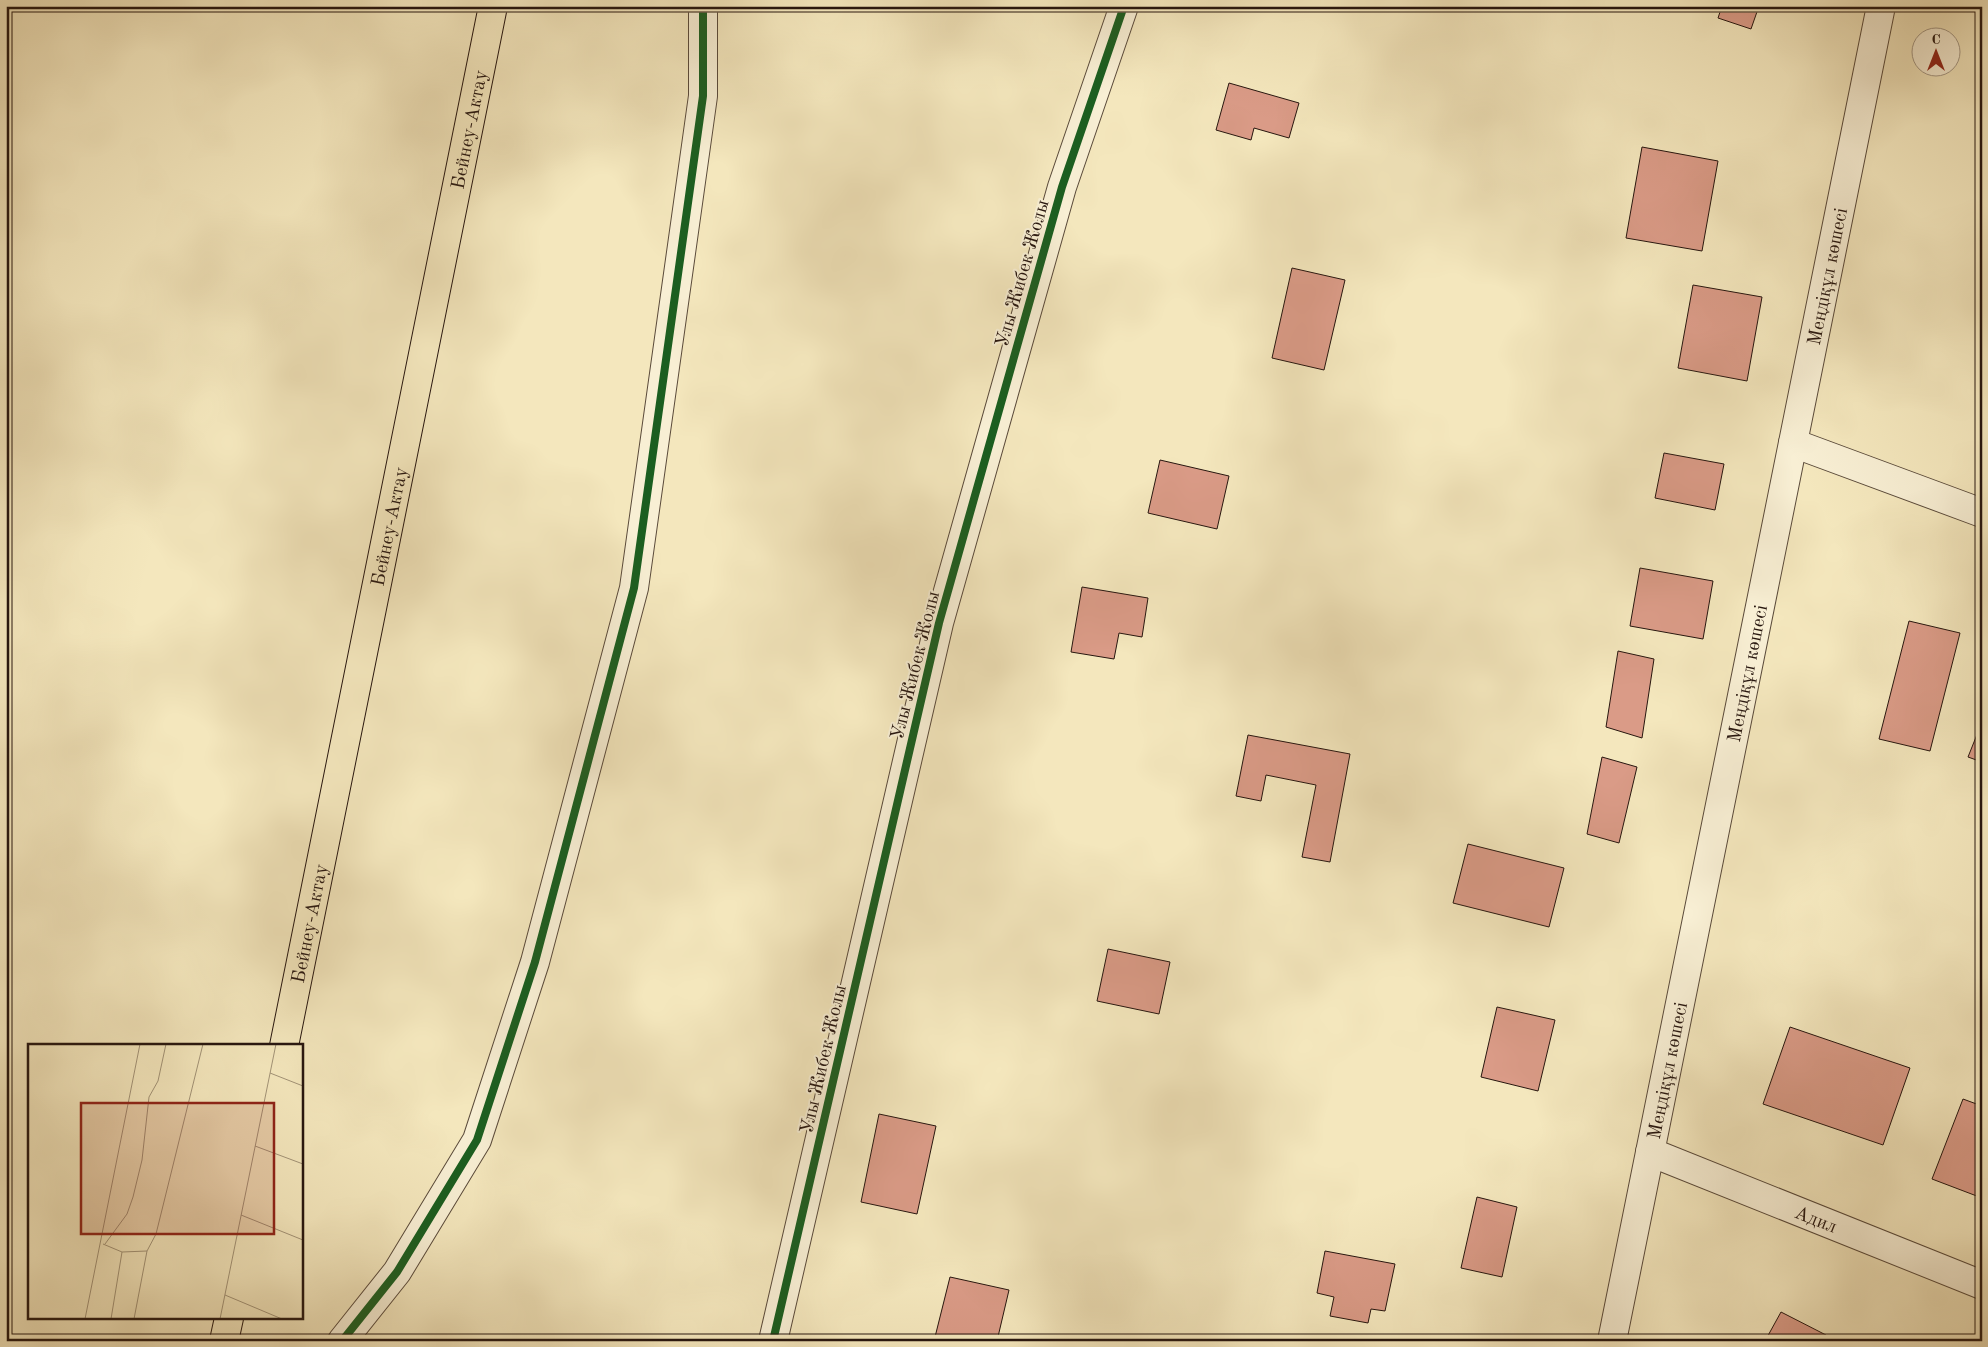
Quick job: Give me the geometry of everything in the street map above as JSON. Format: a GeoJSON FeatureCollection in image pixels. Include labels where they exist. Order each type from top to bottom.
{"type":"FeatureCollection","features":[{"type":"Feature","properties":{"kind":"highway","name":"Бейнеу-Актау"},"geometry":{"type":"LineString","coordinates":[[284,1044],[493,6]]}},
{"type":"Feature","properties":{"kind":"highway"},"geometry":{"type":"LineString","coordinates":[[224,1341],[229,1320]]}},
{"type":"Feature","properties":{"kind":"street"},"geometry":{"type":"LineString","coordinates":[[342,1341],[397,1272],[478,1140],[535,962],[634,588],[704,96],[703,6]]}},
{"type":"Feature","properties":{"kind":"street","name":"Улы Жибек Жолы"},"geometry":{"type":"LineString","coordinates":[[773,1341],[939,623],[1062,188],[1124,6]]}},
{"type":"Feature","properties":{"kind":"street","name":"Меңдіқұл көшесі"},"geometry":{"type":"LineString","coordinates":[[1612,1341],[1881,6]]}},
{"type":"Feature","properties":{"kind":"street"},"geometry":{"type":"LineString","coordinates":[[1793,443],[1982,513]]}},
{"type":"Feature","properties":{"kind":"street","name":"Адил"},"geometry":{"type":"LineString","coordinates":[[1650,1152],[1982,1285]]}},
{"type":"Feature","properties":{"kind":"building"},"geometry":{"type":"Polygon","coordinates":[[[1722,6],[1759,6],[1751,29],[1718,18],[1722,6]]]}},
{"type":"Feature","properties":{"kind":"building"},"geometry":{"type":"Polygon","coordinates":[[[1229,83],[1299,103],[1289,138],[1254,128],[1251,140],[1216,130],[1229,83]]]}},
{"type":"Feature","properties":{"kind":"building"},"geometry":{"type":"Polygon","coordinates":[[[1642,147],[1718,161],[1702,251],[1626,238],[1642,147]]]}},
{"type":"Feature","properties":{"kind":"building"},"geometry":{"type":"Polygon","coordinates":[[[1982,185],[1982,203],[1977,202],[1982,185]]]}},
{"type":"Feature","properties":{"kind":"building"},"geometry":{"type":"Polygon","coordinates":[[[1292,268],[1345,280],[1324,370],[1272,358],[1292,268]]]}},
{"type":"Feature","properties":{"kind":"building"},"geometry":{"type":"Polygon","coordinates":[[[1693,285],[1762,297],[1747,381],[1678,368],[1693,285]]]}},
{"type":"Feature","properties":{"kind":"building"},"geometry":{"type":"Polygon","coordinates":[[[1664,453],[1724,464],[1715,510],[1655,498],[1664,453]]]}},
{"type":"Feature","properties":{"kind":"building"},"geometry":{"type":"Polygon","coordinates":[[[1160,460],[1229,476],[1217,529],[1148,513],[1160,460]]]}},
{"type":"Feature","properties":{"kind":"building"},"geometry":{"type":"Polygon","coordinates":[[[1640,568],[1713,581],[1703,639],[1630,626],[1640,568]]]}},
{"type":"Feature","properties":{"kind":"building"},"geometry":{"type":"Polygon","coordinates":[[[1082,587],[1148,598],[1142,637],[1119,633],[1114,659],[1071,652],[1082,587]]]}},
{"type":"Feature","properties":{"kind":"building"},"geometry":{"type":"Polygon","coordinates":[[[1909,621],[1960,633],[1930,751],[1879,739],[1909,621]]]}},
{"type":"Feature","properties":{"kind":"building"},"geometry":{"type":"Polygon","coordinates":[[[1618,651],[1654,659],[1642,738],[1606,727],[1618,651]]]}},
{"type":"Feature","properties":{"kind":"building"},"geometry":{"type":"Polygon","coordinates":[[[1982,722],[1982,762],[1968,757],[1982,722]]]}},
{"type":"Feature","properties":{"kind":"building"},"geometry":{"type":"Polygon","coordinates":[[[1248,735],[1350,754],[1330,862],[1302,857],[1316,785],[1266,775],[1261,801],[1236,796],[1248,735]]]}},
{"type":"Feature","properties":{"kind":"building"},"geometry":{"type":"Polygon","coordinates":[[[1602,757],[1637,767],[1619,843],[1587,834],[1602,757]]]}},
{"type":"Feature","properties":{"kind":"building"},"geometry":{"type":"Polygon","coordinates":[[[1468,844],[1564,868],[1549,927],[1453,903],[1468,844]]]}},
{"type":"Feature","properties":{"kind":"building"},"geometry":{"type":"Polygon","coordinates":[[[1108,949],[1170,962],[1159,1014],[1097,1001],[1108,949]]]}},
{"type":"Feature","properties":{"kind":"building"},"geometry":{"type":"Polygon","coordinates":[[[1497,1007],[1555,1020],[1538,1091],[1481,1077],[1497,1007]]]}},
{"type":"Feature","properties":{"kind":"building"},"geometry":{"type":"Polygon","coordinates":[[[1790,1027],[1910,1068],[1883,1145],[1763,1104],[1790,1027]]]}},
{"type":"Feature","properties":{"kind":"building"},"geometry":{"type":"Polygon","coordinates":[[[1963,1099],[1982,1106],[1982,1198],[1932,1179],[1963,1099]]]}},
{"type":"Feature","properties":{"kind":"building"},"geometry":{"type":"Polygon","coordinates":[[[879,1114],[936,1126],[917,1214],[861,1202],[879,1114]]]}},
{"type":"Feature","properties":{"kind":"building"},"geometry":{"type":"Polygon","coordinates":[[[1477,1197],[1517,1207],[1502,1277],[1461,1268],[1477,1197]]]}},
{"type":"Feature","properties":{"kind":"building"},"geometry":{"type":"Polygon","coordinates":[[[1325,1251],[1395,1264],[1385,1311],[1371,1309],[1368,1323],[1330,1316],[1334,1297],[1317,1293],[1325,1251]]]}},
{"type":"Feature","properties":{"kind":"building"},"geometry":{"type":"Polygon","coordinates":[[[950,1277],[1009,1290],[997,1341],[934,1341],[950,1277]]]}},
{"type":"Feature","properties":{"kind":"building"},"geometry":{"type":"Polygon","coordinates":[[[1781,1312],[1826,1335],[1823,1341],[1765,1341],[1781,1312]]]}},
{"type":"Feature","properties":{"kind":"cycle path"},"geometry":{"type":"LineString","coordinates":[[342,1341],[397,1272],[477,1140],[535,962],[634,588],[703,96],[703,6]]}},
{"type":"Feature","properties":{"kind":"cycle path"},"geometry":{"type":"LineString","coordinates":[[773,1341],[939,623],[1062,187],[1124,6]]}}]}
